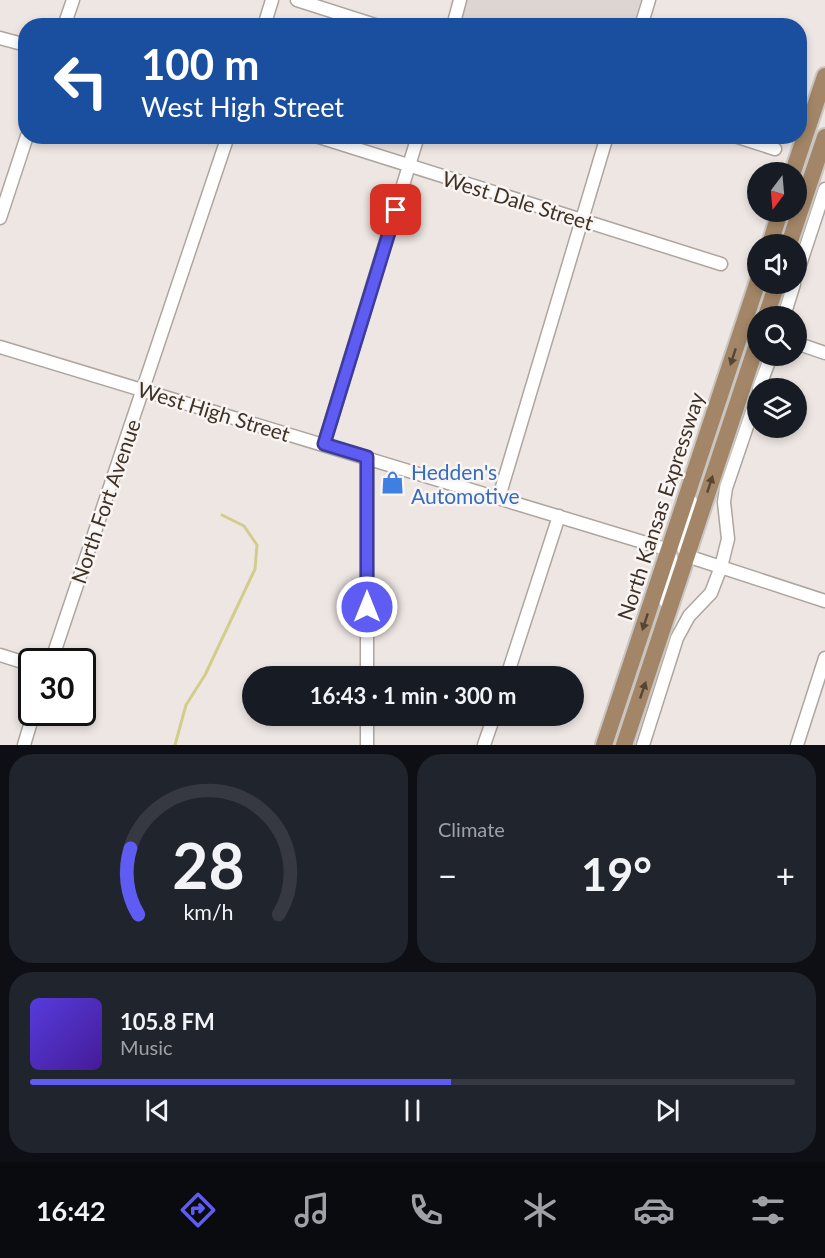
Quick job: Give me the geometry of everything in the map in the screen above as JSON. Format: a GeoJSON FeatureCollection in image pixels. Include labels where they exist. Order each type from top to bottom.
{"type":"FeatureCollection","features":[{"type":"Feature","properties":{"kind":"main road"},"geometry":{"type":"LineString","coordinates":[[807,130],[825,76]]}},
{"type":"Feature","properties":{"kind":"main road"},"geometry":{"type":"LineString","coordinates":[[792,234],[825,136]]}},
{"type":"Feature","properties":{"kind":"main road"},"geometry":{"type":"LineString","coordinates":[[796,162],[802,144]]}},
{"type":"Feature","properties":{"kind":"main road","name":"North Kansas Expressway"},"geometry":{"type":"LineString","coordinates":[[604,745],[754,294]]}},
{"type":"Feature","properties":{"kind":"main road","name":"North Kansas Expressway"},"geometry":{"type":"LineString","coordinates":[[624,745],[750,366]]}},
{"type":"Feature","properties":{"kind":"street"},"geometry":{"type":"LineString","coordinates":[[67,18],[73,0]]}},
{"type":"Feature","properties":{"kind":"street"},"geometry":{"type":"LineString","coordinates":[[266,18],[272,0]]}},
{"type":"Feature","properties":{"kind":"street"},"geometry":{"type":"LineString","coordinates":[[297,0],[353,18]]}},
{"type":"Feature","properties":{"kind":"street"},"geometry":{"type":"LineString","coordinates":[[455,18],[460,0]]}},
{"type":"Feature","properties":{"kind":"street"},"geometry":{"type":"LineString","coordinates":[[643,18],[649,0]]}},
{"type":"Feature","properties":{"kind":"street"},"geometry":{"type":"LineString","coordinates":[[0,38],[18,43]]}},
{"type":"Feature","properties":{"kind":"street"},"geometry":{"type":"LineString","coordinates":[[0,218],[24,144]]}},
{"type":"Feature","properties":{"kind":"street","name":"North Fort Avenue"},"geometry":{"type":"LineString","coordinates":[[56,648],[225,144]]}},
{"type":"Feature","properties":{"kind":"street","name":"West Dale Street"},"geometry":{"type":"LineString","coordinates":[[341,144],[721,264]]}},
{"type":"Feature","properties":{"kind":"street"},"geometry":{"type":"LineString","coordinates":[[324,444],[416,144]]}},
{"type":"Feature","properties":{"kind":"street"},"geometry":{"type":"LineString","coordinates":[[499,497],[605,144]]}},
{"type":"Feature","properties":{"kind":"street"},"geometry":{"type":"LineString","coordinates":[[760,144],[775,149]]}},
{"type":"Feature","properties":{"kind":"street"},"geometry":{"type":"LineString","coordinates":[[807,244],[825,189]]}},
{"type":"Feature","properties":{"kind":"street","name":"West High Street"},"geometry":{"type":"LineString","coordinates":[[0,347],[669,550]]}},
{"type":"Feature","properties":{"kind":"street"},"geometry":{"type":"LineString","coordinates":[[807,347],[825,353]]}},
{"type":"Feature","properties":{"kind":"street"},"geometry":{"type":"LineString","coordinates":[[643,745],[677,638],[689,616],[711,592],[721,567],[728,539],[724,502],[726,488],[747,426]]}},
{"type":"Feature","properties":{"kind":"street"},"geometry":{"type":"LineString","coordinates":[[367,457],[367,666]]}},
{"type":"Feature","properties":{"kind":"street"},"geometry":{"type":"LineString","coordinates":[[693,477],[691,504],[682,546],[687,556],[825,601]]}},
{"type":"Feature","properties":{"kind":"street"},"geometry":{"type":"LineString","coordinates":[[510,666],[559,516]]}},
{"type":"Feature","properties":{"kind":"street"},"geometry":{"type":"LineString","coordinates":[[663,630],[666,596],[673,565],[669,550]]}},
{"type":"Feature","properties":{"kind":"street"},"geometry":{"type":"LineString","coordinates":[[0,655],[18,661]]}},
{"type":"Feature","properties":{"kind":"street"},"geometry":{"type":"LineString","coordinates":[[797,745],[825,658]]}},
{"type":"Feature","properties":{"kind":"street"},"geometry":{"type":"LineString","coordinates":[[24,745],[30,726]]}},
{"type":"Feature","properties":{"kind":"street"},"geometry":{"type":"LineString","coordinates":[[367,726],[367,745]]}},
{"type":"Feature","properties":{"kind":"street"},"geometry":{"type":"LineString","coordinates":[[484,745],[491,726]]}},
{"type":"Feature","properties":{"kind":"shaded area"},"geometry":{"type":"Polygon","coordinates":[[[467,0],[641,0],[635,18],[461,18],[467,0]]]}},
{"type":"Feature","properties":{"kind":"waterway"},"geometry":{"type":"LineString","coordinates":[[175,745],[186,705],[205,675],[255,569],[257,545],[244,526],[222,515]]}},
{"type":"Feature","properties":{"kind":"place","name":"Hedden's Automotive"},"geometry":{"type":"Point","coordinates":[393,483]}},
{"type":"Feature","properties":{"kind":"route"},"geometry":{"type":"LineString","coordinates":[[367,607],[367,457],[324,444],[396,210]]}}]}
